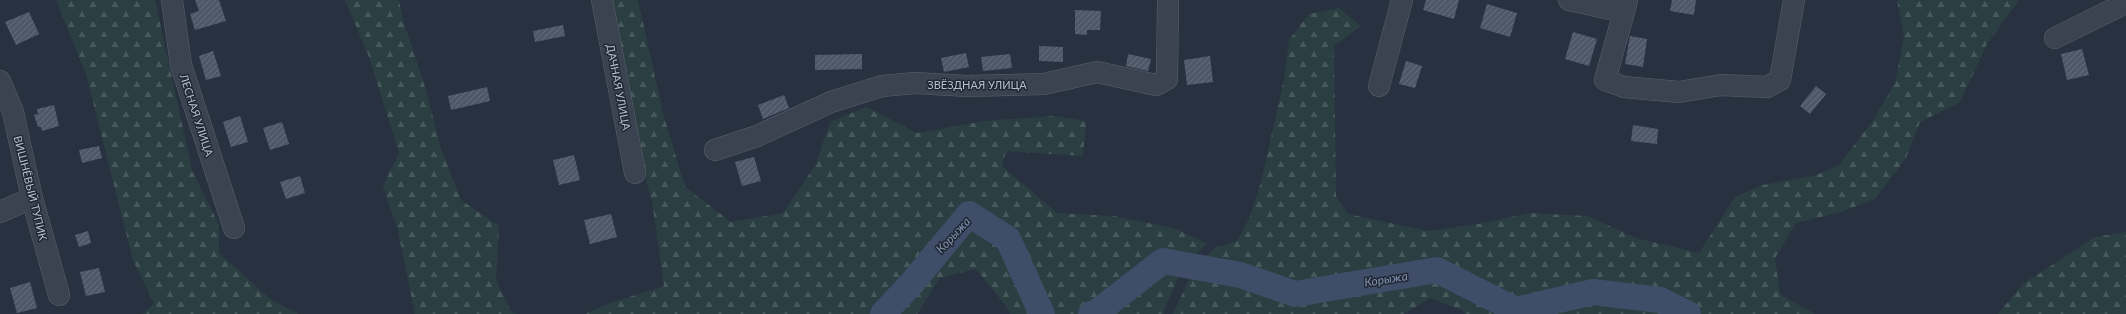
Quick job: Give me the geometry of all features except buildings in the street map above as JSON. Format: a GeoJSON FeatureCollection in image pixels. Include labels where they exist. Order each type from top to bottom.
{"type":"FeatureCollection","features":[{"type":"Feature","properties":{"kind":"street","name":"ЛЕСНАЯ УЛИЦА"},"geometry":{"type":"LineString","coordinates":[[172,0],[181,65],[234,228]]}},
{"type":"Feature","properties":{"kind":"street","name":"ДАЧНАЯ УЛИЦА"},"geometry":{"type":"LineString","coordinates":[[602,0],[635,173]]}},
{"type":"Feature","properties":{"kind":"street","name":"ЗВЁЗДНАЯ УЛИЦА"},"geometry":{"type":"LineString","coordinates":[[715,150],[757,136],[831,102],[882,86],[915,83],[967,86],[1044,84],[1097,72],[1156,85],[1167,79],[1168,0]]}},
{"type":"Feature","properties":{"kind":"street"},"geometry":{"type":"LineString","coordinates":[[1379,86],[1402,0]]}},
{"type":"Feature","properties":{"kind":"street"},"geometry":{"type":"LineString","coordinates":[[1569,0],[1625,6],[1605,80],[1624,87],[1679,92],[1721,85],[1767,87],[1780,80],[1794,0]]}},
{"type":"Feature","properties":{"kind":"street"},"geometry":{"type":"LineString","coordinates":[[2055,38],[2126,3]]}},
{"type":"Feature","properties":{"kind":"street","name":"ВИШНЁВЫЙ ТУПИК"},"geometry":{"type":"LineString","coordinates":[[0,81],[13,112],[32,198],[59,295]]}},
{"type":"Feature","properties":{"kind":"street"},"geometry":{"type":"LineString","coordinates":[[0,212],[32,198]]}},
{"type":"Feature","properties":{"kind":"green space"},"geometry":{"type":"Polygon","coordinates":[[[56,0],[155,0],[192,170],[219,225],[219,253],[269,298],[298,314],[143,314],[154,303],[133,260],[86,74],[56,0]]]}},
{"type":"Feature","properties":{"kind":"green space"},"geometry":{"type":"Polygon","coordinates":[[[345,0],[399,0],[403,20],[426,90],[441,149],[461,200],[499,226],[496,280],[512,313],[518,314],[415,314],[398,231],[383,186],[399,153],[369,57],[345,0]]]}},
{"type":"Feature","properties":{"kind":"green space"},"geometry":{"type":"Polygon","coordinates":[[[603,0],[638,0],[663,113],[685,187],[731,222],[783,213],[816,164],[830,122],[866,107],[917,133],[984,121],[1055,116],[1086,121],[1083,156],[1006,151],[1002,166],[1057,213],[1114,216],[1174,228],[1207,244],[1184,265],[1164,310],[1164,314],[1010,314],[1006,306],[976,269],[940,278],[917,314],[585,314],[610,303],[664,286],[652,201],[633,136],[603,0]]]}},
{"type":"Feature","properties":{"kind":"green space"},"geometry":{"type":"Polygon","coordinates":[[[1897,0],[2019,0],[1987,44],[1960,102],[1920,122],[1906,158],[1875,199],[1841,212],[1796,223],[1775,258],[1780,294],[1815,314],[1465,314],[1462,310],[1430,298],[1404,314],[1173,314],[1195,266],[1216,247],[1236,242],[1249,219],[1261,182],[1284,79],[1289,40],[1309,14],[1339,8],[1361,26],[1334,46],[1336,196],[1348,214],[1428,231],[1478,224],[1530,213],[1587,216],[1636,238],[1699,253],[1735,197],[1762,185],[1816,175],[1838,166],[1872,122],[1895,83],[1904,37],[1897,0]]]}},
{"type":"Feature","properties":{"kind":"green space"},"geometry":{"type":"Polygon","coordinates":[[[2126,232],[2126,314],[1998,314],[2023,284],[2095,237],[2126,232]]]}},
{"type":"Feature","properties":{"kind":"waterway","name":"Корыжа"},"geometry":{"type":"LineString","coordinates":[[883,314],[912,283],[969,214],[1008,239],[1042,314]]}},
{"type":"Feature","properties":{"kind":"waterway","name":"Корыжа"},"geometry":{"type":"LineString","coordinates":[[1091,314],[1097,312],[1163,261],[1240,275],[1295,294],[1437,270],[1516,310],[1593,292],[1660,300],[1688,314]]}}]}
